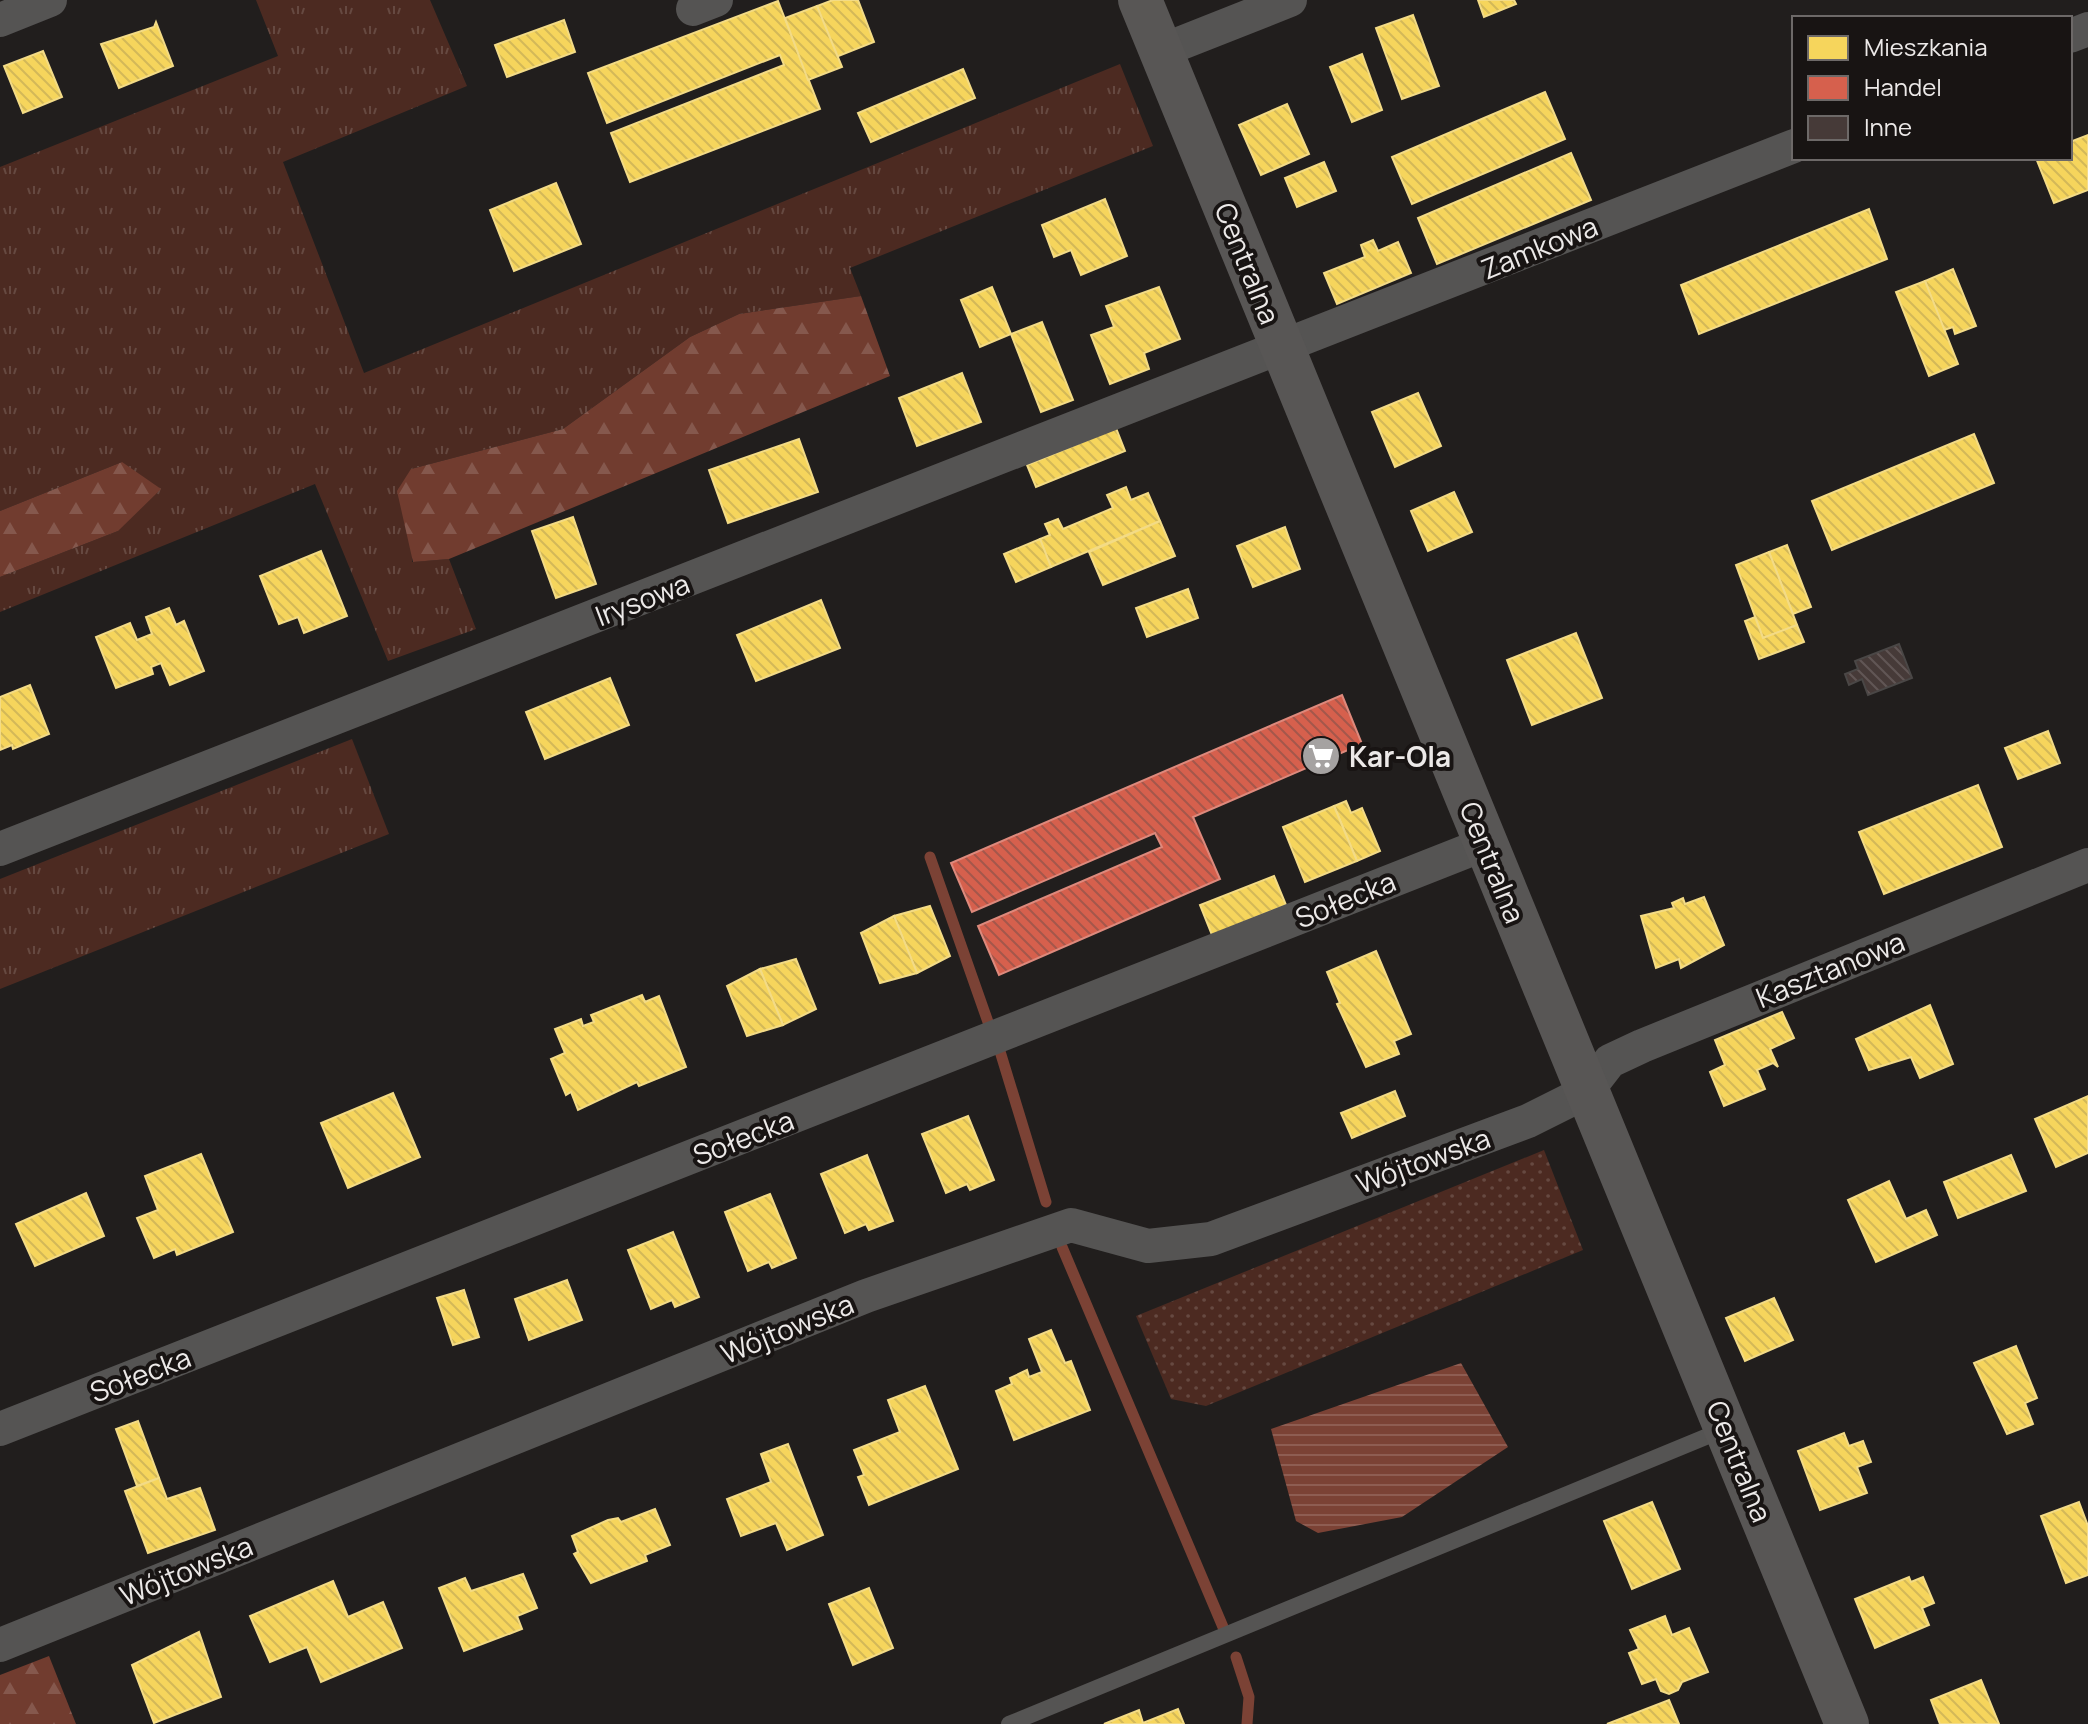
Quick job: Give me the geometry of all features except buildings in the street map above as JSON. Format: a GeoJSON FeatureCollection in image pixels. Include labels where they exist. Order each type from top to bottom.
{"type":"FeatureCollection","features":[{"type":"Feature","properties":{"kind":"street"},"geometry":{"type":"LineString","coordinates":[[0,20],[50,0]]}},
{"type":"Feature","properties":{"kind":"street","name":"Centralna"},"geometry":{"type":"LineString","coordinates":[[1140,0],[1847,1724]]}},
{"type":"Feature","properties":{"kind":"street"},"geometry":{"type":"LineString","coordinates":[[1161,51],[1290,0]]}},
{"type":"Feature","properties":{"kind":"street","name":"Zamkowa"},"geometry":{"type":"LineString","coordinates":[[1283,349],[1792,147]]}},
{"type":"Feature","properties":{"kind":"street","name":"Irysowa"},"geometry":{"type":"LineString","coordinates":[[0,849],[1283,349]]}},
{"type":"Feature","properties":{"kind":"street","name":"Sołecka"},"geometry":{"type":"LineString","coordinates":[[0,1429],[1485,844]]}},
{"type":"Feature","properties":{"kind":"street","name":"Kasztanowa"},"geometry":{"type":"LineString","coordinates":[[1586,1092],[1610,1061],[1631,1051],[2088,865]]}},
{"type":"Feature","properties":{"kind":"street","name":"Wójtowska"},"geometry":{"type":"LineString","coordinates":[[0,1645],[866,1296],[1071,1225],[1148,1246],[1211,1239],[1528,1121],[1586,1092]]}},
{"type":"Feature","properties":{"kind":"lane"},"geometry":{"type":"LineString","coordinates":[[1009,1724],[1726,1428]]}},
{"type":"Feature","properties":{"kind":"green space"},"geometry":{"type":"Polygon","coordinates":[[[256,0],[430,0],[467,86],[283,162],[364,373],[1120,64],[1153,146],[850,268],[861,296],[739,314],[690,337],[563,429],[411,469],[412,562],[449,559],[476,629],[388,661],[315,484],[0,612],[0,577],[118,531],[122,462],[0,511],[0,167],[278,56],[256,0]]]}},
{"type":"Feature","properties":{"kind":"green space"},"geometry":{"type":"Polygon","coordinates":[[[861,296],[890,376],[449,559],[413,562],[397,491],[411,469],[563,429],[690,337],[739,314],[861,296]]]}},
{"type":"Feature","properties":{"kind":"green space"},"geometry":{"type":"Polygon","coordinates":[[[122,462],[161,489],[118,531],[0,577],[0,511],[122,462]]]}},
{"type":"Feature","properties":{"kind":"green space"},"geometry":{"type":"Polygon","coordinates":[[[352,739],[389,834],[0,989],[0,879],[352,739]]]}},
{"type":"Feature","properties":{"kind":"green space"},"geometry":{"type":"Polygon","coordinates":[[[1544,1150],[1583,1250],[1206,1406],[1171,1399],[1136,1316],[1544,1150]]]}},
{"type":"Feature","properties":{"kind":"green space"},"geometry":{"type":"Polygon","coordinates":[[[49,1656],[76,1724],[0,1724],[0,1675],[49,1656]]]}},
{"type":"Feature","properties":{"kind":"shaded area"},"geometry":{"type":"Polygon","coordinates":[[[1461,1363],[1508,1447],[1402,1517],[1318,1533],[1296,1521],[1271,1429],[1461,1363]]]}},
{"type":"Feature","properties":{"kind":"waterway"},"geometry":{"type":"LineString","coordinates":[[930,857],[988,1022]]}},
{"type":"Feature","properties":{"kind":"waterway"},"geometry":{"type":"LineString","coordinates":[[999,1048],[1046,1202]]}},
{"type":"Feature","properties":{"kind":"waterway"},"geometry":{"type":"LineString","coordinates":[[1062,1247],[1223,1627]]}},
{"type":"Feature","properties":{"kind":"waterway"},"geometry":{"type":"LineString","coordinates":[[1236,1657],[1249,1697],[1247,1724]]}},
{"type":"Feature","properties":{"kind":"place","name":"Kar-Ola"},"geometry":{"type":"Point","coordinates":[1321,756]}}]}
